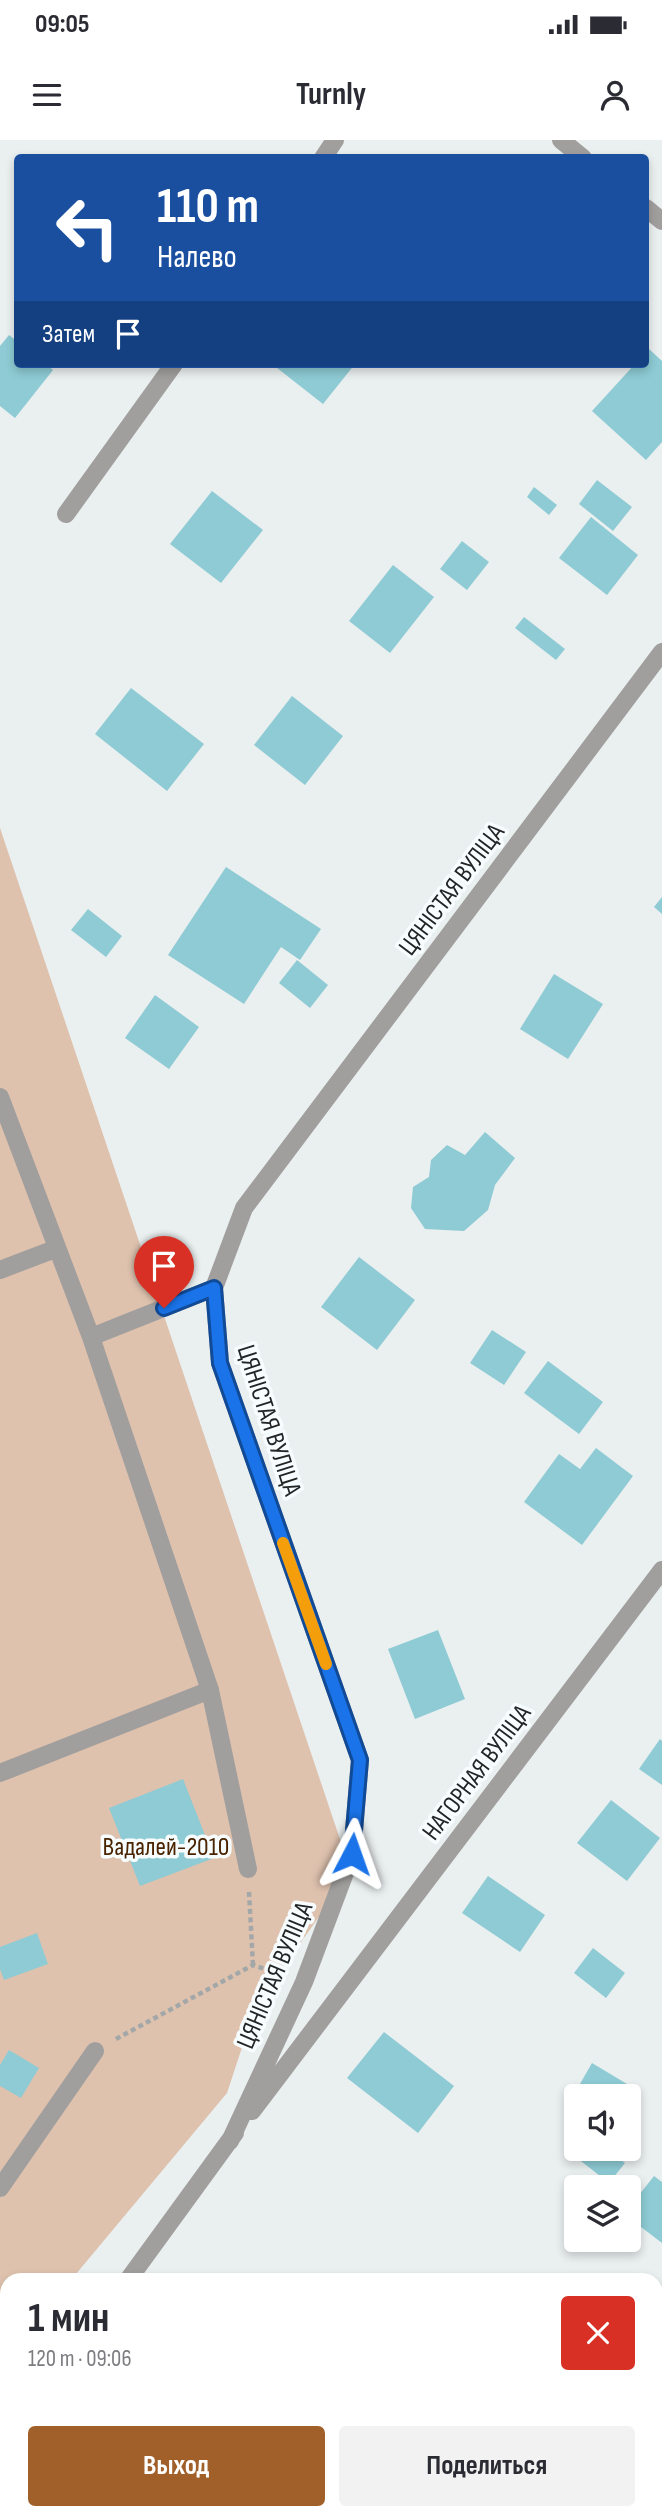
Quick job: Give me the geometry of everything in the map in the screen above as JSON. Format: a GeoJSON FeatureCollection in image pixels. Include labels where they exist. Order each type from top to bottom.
{"type":"FeatureCollection","features":[{"type":"Feature","properties":{"kind":"street"},"geometry":{"type":"LineString","coordinates":[[561,140],[578,154]]}},
{"type":"Feature","properties":{"kind":"street"},"geometry":{"type":"LineString","coordinates":[[66,514],[171,368]]}},
{"type":"Feature","properties":{"kind":"street","name":"ЦЯНІСТАЯ ВУЛІЦА"},"geometry":{"type":"LineString","coordinates":[[230,2141],[304,1982],[352,1854],[360,1760],[220,1363],[214,1288],[244,1208],[662,652]]}},
{"type":"Feature","properties":{"kind":"street"},"geometry":{"type":"LineString","coordinates":[[0,1097],[55,1249],[91,1337],[210,1690],[248,1869]]}},
{"type":"Feature","properties":{"kind":"street"},"geometry":{"type":"LineString","coordinates":[[0,1270],[55,1249]]}},
{"type":"Feature","properties":{"kind":"street"},"geometry":{"type":"LineString","coordinates":[[91,1337],[214,1288]]}},
{"type":"Feature","properties":{"kind":"street","name":"НАГОРНАЯ ВУЛІЦА"},"geometry":{"type":"LineString","coordinates":[[230,2141],[662,1570]]}},
{"type":"Feature","properties":{"kind":"street"},"geometry":{"type":"LineString","coordinates":[[0,1773],[210,1690]]}},
{"type":"Feature","properties":{"kind":"street"},"geometry":{"type":"LineString","coordinates":[[0,2188],[95,2051]]}},
{"type":"Feature","properties":{"kind":"street"},"geometry":{"type":"LineString","coordinates":[[133,2273],[230,2141]]}},
{"type":"Feature","properties":{"kind":"path"},"geometry":{"type":"LineString","coordinates":[[95,2051],[253,1965],[248,1869]]}},
{"type":"Feature","properties":{"kind":"green space","name":"Вадалей-2010"},"geometry":{"type":"Polygon","coordinates":[[[0,828],[351,1872],[256,2005],[227,2093],[77,2273],[0,2273],[0,828]]]}},
{"type":"Feature","properties":{"kind":"building"},"geometry":{"type":"Polygon","coordinates":[[[9,335],[14,339],[14,368],[53,370],[15,418],[0,406],[0,346],[9,335]]]}},
{"type":"Feature","properties":{"kind":"building"},"geometry":{"type":"Polygon","coordinates":[[[649,349],[662,361],[662,442],[646,460],[592,411],[631,368],[649,368],[649,349]]]}},
{"type":"Feature","properties":{"kind":"building"},"geometry":{"type":"Polygon","coordinates":[[[277,368],[352,368],[323,404],[277,368]]]}},
{"type":"Feature","properties":{"kind":"building"},"geometry":{"type":"Polygon","coordinates":[[[597,480],[632,507],[613,531],[579,504],[597,480]]]}},
{"type":"Feature","properties":{"kind":"building"},"geometry":{"type":"Polygon","coordinates":[[[534,487],[557,505],[549,515],[527,497],[534,487]]]}},
{"type":"Feature","properties":{"kind":"building"},"geometry":{"type":"Polygon","coordinates":[[[212,491],[263,530],[221,583],[170,544],[212,491]]]}},
{"type":"Feature","properties":{"kind":"building"},"geometry":{"type":"Polygon","coordinates":[[[591,517],[638,555],[607,595],[559,558],[591,517]]]}},
{"type":"Feature","properties":{"kind":"building"},"geometry":{"type":"Polygon","coordinates":[[[462,541],[489,562],[467,590],[440,569],[462,541]]]}},
{"type":"Feature","properties":{"kind":"building"},"geometry":{"type":"Polygon","coordinates":[[[393,565],[434,597],[390,653],[349,621],[393,565]]]}},
{"type":"Feature","properties":{"kind":"building"},"geometry":{"type":"Polygon","coordinates":[[[524,617],[565,649],[556,660],[515,628],[524,617]]]}},
{"type":"Feature","properties":{"kind":"building"},"geometry":{"type":"Polygon","coordinates":[[[131,688],[204,744],[167,791],[95,734],[131,688]]]}},
{"type":"Feature","properties":{"kind":"building"},"geometry":{"type":"Polygon","coordinates":[[[292,696],[343,736],[305,785],[254,745],[292,696]]]}},
{"type":"Feature","properties":{"kind":"building"},"geometry":{"type":"Polygon","coordinates":[[[226,867],[321,929],[300,960],[281,947],[244,1004],[168,955],[226,867]]]}},
{"type":"Feature","properties":{"kind":"building"},"geometry":{"type":"Polygon","coordinates":[[[662,897],[662,914],[654,907],[662,897]]]}},
{"type":"Feature","properties":{"kind":"building"},"geometry":{"type":"Polygon","coordinates":[[[88,909],[122,936],[106,957],[71,930],[88,909]]]}},
{"type":"Feature","properties":{"kind":"building"},"geometry":{"type":"Polygon","coordinates":[[[297,960],[328,985],[310,1008],[279,983],[297,960]]]}},
{"type":"Feature","properties":{"kind":"building"},"geometry":{"type":"Polygon","coordinates":[[[554,974],[603,1004],[568,1059],[520,1029],[554,974]]]}},
{"type":"Feature","properties":{"kind":"building"},"geometry":{"type":"Polygon","coordinates":[[[155,995],[199,1027],[169,1069],[125,1038],[155,995]]]}},
{"type":"Feature","properties":{"kind":"building"},"geometry":{"type":"Polygon","coordinates":[[[485,1132],[515,1158],[495,1185],[488,1210],[464,1231],[425,1229],[411,1208],[413,1187],[429,1177],[431,1160],[447,1145],[465,1155],[485,1132]]]}},
{"type":"Feature","properties":{"kind":"building"},"geometry":{"type":"Polygon","coordinates":[[[359,1257],[415,1300],[377,1350],[321,1307],[359,1257]]]}},
{"type":"Feature","properties":{"kind":"building"},"geometry":{"type":"Polygon","coordinates":[[[492,1330],[526,1352],[504,1385],[470,1363],[492,1330]]]}},
{"type":"Feature","properties":{"kind":"building"},"geometry":{"type":"Polygon","coordinates":[[[548,1361],[603,1402],[579,1434],[524,1393],[548,1361]]]}},
{"type":"Feature","properties":{"kind":"building"},"geometry":{"type":"Polygon","coordinates":[[[596,1448],[633,1476],[582,1545],[524,1502],[559,1454],[580,1469],[596,1448]]]}},
{"type":"Feature","properties":{"kind":"building"},"geometry":{"type":"Polygon","coordinates":[[[438,1630],[465,1699],[415,1719],[388,1649],[438,1630]]]}},
{"type":"Feature","properties":{"kind":"building"},"geometry":{"type":"Polygon","coordinates":[[[660,1739],[662,1741],[662,1785],[639,1769],[660,1739]]]}},
{"type":"Feature","properties":{"kind":"building"},"geometry":{"type":"Polygon","coordinates":[[[183,1779],[214,1858],[140,1886],[109,1808],[183,1779]]]}},
{"type":"Feature","properties":{"kind":"building"},"geometry":{"type":"Polygon","coordinates":[[[611,1800],[660,1838],[627,1881],[577,1843],[611,1800]]]}},
{"type":"Feature","properties":{"kind":"building"},"geometry":{"type":"Polygon","coordinates":[[[488,1876],[545,1915],[520,1952],[462,1913],[488,1876]]]}},
{"type":"Feature","properties":{"kind":"building"},"geometry":{"type":"Polygon","coordinates":[[[37,1933],[48,1964],[4,1980],[0,1969],[0,1947],[37,1933]]]}},
{"type":"Feature","properties":{"kind":"building"},"geometry":{"type":"Polygon","coordinates":[[[593,1948],[625,1973],[606,1998],[574,1973],[593,1948]]]}},
{"type":"Feature","properties":{"kind":"building"},"geometry":{"type":"Polygon","coordinates":[[[384,2032],[454,2086],[418,2133],[347,2078],[384,2032]]]}},
{"type":"Feature","properties":{"kind":"building"},"geometry":{"type":"Polygon","coordinates":[[[9,2050],[39,2068],[21,2098],[0,2086],[0,2065],[9,2050]]]}},
{"type":"Feature","properties":{"kind":"building"},"geometry":{"type":"Polygon","coordinates":[[[592,2063],[627,2084],[580,2084],[592,2063]]]}},
{"type":"Feature","properties":{"kind":"building"},"geometry":{"type":"Polygon","coordinates":[[[581,2161],[625,2163],[615,2175],[599,2175],[581,2161]]]}},
{"type":"Feature","properties":{"kind":"building"},"geometry":{"type":"Polygon","coordinates":[[[654,2176],[662,2182],[662,2243],[641,2227],[641,2192],[654,2176]]]}},
{"type":"Feature","properties":{"kind":"slow traffic"},"geometry":{"type":"LineString","coordinates":[[283,1543],[326,1664]]}},
{"type":"Feature","properties":{"kind":"route"},"geometry":{"type":"LineString","coordinates":[[164,1308],[214,1288],[220,1363],[360,1760],[352,1854]]}}]}
